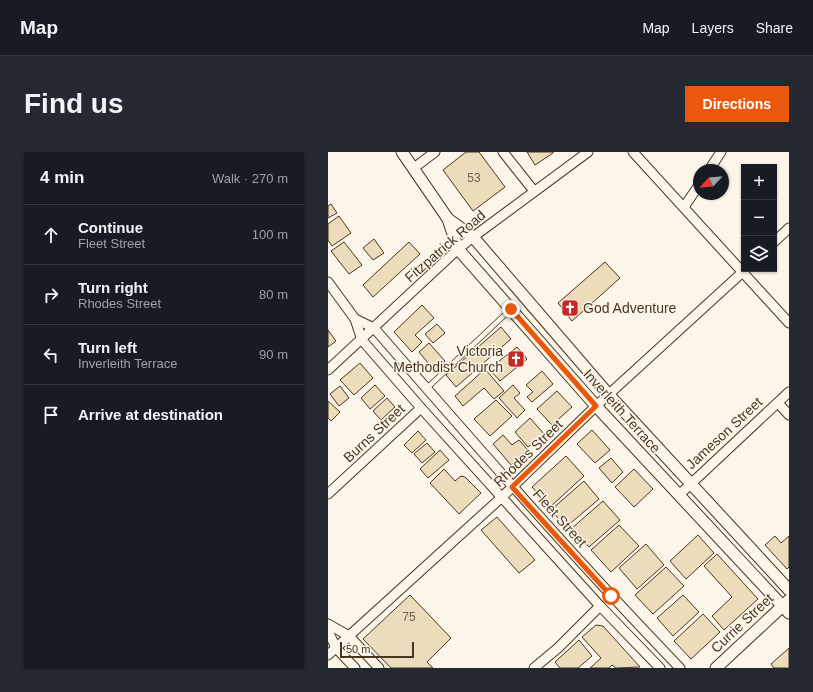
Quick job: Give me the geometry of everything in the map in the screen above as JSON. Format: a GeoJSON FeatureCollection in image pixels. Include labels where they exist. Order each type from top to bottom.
{"type":"FeatureCollection","features":[{"type":"Feature","properties":{"kind":"street","name":"Inverleith Terrace"},"geometry":{"type":"LineString","coordinates":[[402,152],[448,219],[458,249],[596,406],[679,495],[787,606]]}},
{"type":"Feature","properties":{"kind":"street"},"geometry":{"type":"LineString","coordinates":[[414,168],[435,152]]}},
{"type":"Feature","properties":{"kind":"street"},"geometry":{"type":"LineString","coordinates":[[503,152],[534,191]]}},
{"type":"Feature","properties":{"kind":"street","name":"Fitzpatrick Road"},"geometry":{"type":"LineString","coordinates":[[328,370],[362,340],[458,249],[588,152]]}},
{"type":"Feature","properties":{"kind":"street"},"geometry":{"type":"LineString","coordinates":[[633,152],[741,267]]}},
{"type":"Feature","properties":{"kind":"street"},"geometry":{"type":"LineString","coordinates":[[713,164],[721,152]]}},
{"type":"Feature","properties":{"kind":"street"},"geometry":{"type":"LineString","coordinates":[[684,207],[693,194]]}},
{"type":"Feature","properties":{"kind":"street","name":"Inverleith Terrace"},"geometry":{"type":"LineString","coordinates":[[448,219],[473,237],[609,395],[789,590]]}},
{"type":"Feature","properties":{"kind":"street"},"geometry":{"type":"LineString","coordinates":[[777,239],[789,228]]}},
{"type":"Feature","properties":{"kind":"street","name":"Rhodes Street"},"geometry":{"type":"LineString","coordinates":[[328,655],[502,497],[596,406],[742,272]]}},
{"type":"Feature","properties":{"kind":"street"},"geometry":{"type":"LineString","coordinates":[[746,272],[789,323]]}},
{"type":"Feature","properties":{"kind":"street","name":"Fleet Street"},"geometry":{"type":"LineString","coordinates":[[328,282],[355,319],[362,340],[421,408],[600,606],[660,668]]}},
{"type":"Feature","properties":{"kind":"street","name":"Fleet Street"},"geometry":{"type":"LineString","coordinates":[[355,319],[374,328],[512,487],[611,596],[680,668]]}},
{"type":"Feature","properties":{"kind":"street","name":"Jameson Street"},"geometry":{"type":"LineString","coordinates":[[679,495],[789,392]]}},
{"type":"Feature","properties":{"kind":"street"},"geometry":{"type":"LineString","coordinates":[[778,403],[789,415]]}},
{"type":"Feature","properties":{"kind":"street","name":"Burns Street"},"geometry":{"type":"LineString","coordinates":[[328,494],[421,408]]}},
{"type":"Feature","properties":{"kind":"street"},"geometry":{"type":"LineString","coordinates":[[534,668],[558,648],[600,606]]}},
{"type":"Feature","properties":{"kind":"street","name":"Currie Street"},"geometry":{"type":"LineString","coordinates":[[716,668],[787,606]]}},
{"type":"Feature","properties":{"kind":"street"},"geometry":{"type":"LineString","coordinates":[[328,624],[349,636],[379,668]]}},
{"type":"Feature","properties":{"kind":"street"},"geometry":{"type":"LineString","coordinates":[[328,631],[336,648],[355,668]]}},
{"type":"Feature","properties":{"kind":"lane"},"geometry":{"type":"LineString","coordinates":[[427,388],[511,309]]}},
{"type":"Feature","properties":{"kind":"building"},"geometry":{"type":"Polygon","coordinates":[[[466,152],[479,152],[505,187],[473,211],[443,170],[466,152]]]}},
{"type":"Feature","properties":{"kind":"building"},"geometry":{"type":"Polygon","coordinates":[[[527,152],[553,152],[553,153],[535,165],[527,152]]]}},
{"type":"Feature","properties":{"kind":"building"},"geometry":{"type":"Polygon","coordinates":[[[331,204],[337,213],[328,218],[328,206],[331,204]]]}},
{"type":"Feature","properties":{"kind":"building"},"geometry":{"type":"Polygon","coordinates":[[[339,216],[351,233],[332,246],[328,240],[328,224],[339,216]]]}},
{"type":"Feature","properties":{"kind":"building"},"geometry":{"type":"Polygon","coordinates":[[[374,239],[384,253],[373,260],[363,248],[374,239]]]}},
{"type":"Feature","properties":{"kind":"building"},"geometry":{"type":"Polygon","coordinates":[[[344,242],[362,265],[349,274],[331,251],[344,242]]]}},
{"type":"Feature","properties":{"kind":"building"},"geometry":{"type":"Polygon","coordinates":[[[409,242],[420,254],[373,297],[363,285],[409,242]]]}},
{"type":"Feature","properties":{"kind":"building"},"geometry":{"type":"Polygon","coordinates":[[[605,262],[620,278],[572,321],[558,303],[605,262]]]}},
{"type":"Feature","properties":{"kind":"building"},"geometry":{"type":"Polygon","coordinates":[[[422,305],[434,318],[415,335],[422,342],[412,352],[394,332],[422,305]]]}},
{"type":"Feature","properties":{"kind":"building"},"geometry":{"type":"Polygon","coordinates":[[[437,324],[445,333],[433,343],[425,334],[437,324]]]}},
{"type":"Feature","properties":{"kind":"building"},"geometry":{"type":"Polygon","coordinates":[[[501,327],[511,339],[456,387],[446,375],[501,327]]]}},
{"type":"Feature","properties":{"kind":"building"},"geometry":{"type":"Polygon","coordinates":[[[328,330],[336,341],[328,347],[328,330]]]}},
{"type":"Feature","properties":{"kind":"building"},"geometry":{"type":"Polygon","coordinates":[[[429,343],[445,361],[434,370],[419,352],[429,343]]]}},
{"type":"Feature","properties":{"kind":"building"},"geometry":{"type":"Polygon","coordinates":[[[517,347],[527,359],[500,381],[489,369],[517,347]]]}},
{"type":"Feature","properties":{"kind":"building"},"geometry":{"type":"Polygon","coordinates":[[[360,363],[373,378],[354,395],[340,380],[360,363]]]}},
{"type":"Feature","properties":{"kind":"building"},"geometry":{"type":"Polygon","coordinates":[[[485,369],[504,391],[494,399],[484,388],[463,406],[455,396],[485,369]]]}},
{"type":"Feature","properties":{"kind":"building"},"geometry":{"type":"Polygon","coordinates":[[[542,371],[553,384],[532,402],[527,397],[533,392],[526,385],[542,371]]]}},
{"type":"Feature","properties":{"kind":"building"},"geometry":{"type":"Polygon","coordinates":[[[375,385],[385,396],[370,409],[361,398],[375,385]]]}},
{"type":"Feature","properties":{"kind":"building"},"geometry":{"type":"Polygon","coordinates":[[[513,385],[520,393],[514,398],[525,410],[517,418],[499,398],[513,385]]]}},
{"type":"Feature","properties":{"kind":"building"},"geometry":{"type":"Polygon","coordinates":[[[340,386],[349,398],[339,406],[330,394],[340,386]]]}},
{"type":"Feature","properties":{"kind":"building"},"geometry":{"type":"Polygon","coordinates":[[[557,391],[572,407],[552,425],[537,409],[557,391]]]}},
{"type":"Feature","properties":{"kind":"building"},"geometry":{"type":"Polygon","coordinates":[[[387,398],[395,407],[381,420],[373,411],[387,398]]]}},
{"type":"Feature","properties":{"kind":"building"},"geometry":{"type":"Polygon","coordinates":[[[496,400],[512,416],[490,436],[474,419],[496,400]]]}},
{"type":"Feature","properties":{"kind":"building"},"geometry":{"type":"Polygon","coordinates":[[[328,401],[340,412],[331,421],[328,418],[328,401]]]}},
{"type":"Feature","properties":{"kind":"building"},"geometry":{"type":"Polygon","coordinates":[[[530,418],[544,434],[528,447],[515,432],[530,418]]]}},
{"type":"Feature","properties":{"kind":"building"},"geometry":{"type":"Polygon","coordinates":[[[592,430],[610,450],[595,463],[577,444],[592,430]]]}},
{"type":"Feature","properties":{"kind":"building"},"geometry":{"type":"Polygon","coordinates":[[[418,431],[426,440],[412,453],[404,445],[418,431]]]}},
{"type":"Feature","properties":{"kind":"building"},"geometry":{"type":"Polygon","coordinates":[[[503,435],[512,445],[519,440],[528,450],[511,465],[493,444],[503,435]]]}},
{"type":"Feature","properties":{"kind":"building"},"geometry":{"type":"Polygon","coordinates":[[[427,443],[435,452],[422,463],[414,454],[427,443]]]}},
{"type":"Feature","properties":{"kind":"building"},"geometry":{"type":"Polygon","coordinates":[[[440,450],[449,460],[428,478],[420,469],[440,450]]]}},
{"type":"Feature","properties":{"kind":"building"},"geometry":{"type":"Polygon","coordinates":[[[566,456],[584,476],[550,507],[532,487],[566,456]]]}},
{"type":"Feature","properties":{"kind":"building"},"geometry":{"type":"Polygon","coordinates":[[[611,458],[623,472],[612,483],[599,468],[611,458]]]}},
{"type":"Feature","properties":{"kind":"building"},"geometry":{"type":"Polygon","coordinates":[[[444,469],[455,481],[461,476],[465,477],[481,493],[459,514],[430,483],[444,469]]]}},
{"type":"Feature","properties":{"kind":"building"},"geometry":{"type":"Polygon","coordinates":[[[634,469],[653,489],[634,507],[615,487],[634,469]]]}},
{"type":"Feature","properties":{"kind":"building"},"geometry":{"type":"Polygon","coordinates":[[[584,481],[599,499],[566,527],[551,510],[584,481]]]}},
{"type":"Feature","properties":{"kind":"building"},"geometry":{"type":"Polygon","coordinates":[[[603,501],[620,520],[589,547],[572,528],[603,501]]]}},
{"type":"Feature","properties":{"kind":"building"},"geometry":{"type":"Polygon","coordinates":[[[497,517],[535,560],[519,573],[481,530],[497,517]]]}},
{"type":"Feature","properties":{"kind":"building"},"geometry":{"type":"Polygon","coordinates":[[[619,525],[639,546],[611,572],[591,550],[619,525]]]}},
{"type":"Feature","properties":{"kind":"building"},"geometry":{"type":"Polygon","coordinates":[[[698,535],[714,553],[686,579],[670,561],[698,535]]]}},
{"type":"Feature","properties":{"kind":"building"},"geometry":{"type":"Polygon","coordinates":[[[775,536],[781,543],[789,536],[789,567],[787,569],[765,545],[775,536]]]}},
{"type":"Feature","properties":{"kind":"building"},"geometry":{"type":"Polygon","coordinates":[[[646,544],[664,565],[637,589],[619,568],[646,544]]]}},
{"type":"Feature","properties":{"kind":"building"},"geometry":{"type":"Polygon","coordinates":[[[717,554],[758,599],[724,630],[712,616],[732,597],[704,566],[717,554]]]}},
{"type":"Feature","properties":{"kind":"building"},"geometry":{"type":"Polygon","coordinates":[[[666,567],[684,586],[653,614],[635,595],[666,567]]]}},
{"type":"Feature","properties":{"kind":"building"},"geometry":{"type":"Polygon","coordinates":[[[410,595],[451,638],[427,662],[433,668],[391,668],[363,639],[410,595]]]}},
{"type":"Feature","properties":{"kind":"building"},"geometry":{"type":"Polygon","coordinates":[[[683,595],[699,612],[673,636],[657,618],[683,595]]]}},
{"type":"Feature","properties":{"kind":"building"},"geometry":{"type":"Polygon","coordinates":[[[703,614],[720,632],[691,659],[674,641],[703,614]]]}},
{"type":"Feature","properties":{"kind":"building"},"geometry":{"type":"Polygon","coordinates":[[[596,625],[603,626],[640,667],[616,668],[612,665],[609,668],[590,668],[601,658],[582,637],[596,625]]]}},
{"type":"Feature","properties":{"kind":"building"},"geometry":{"type":"Polygon","coordinates":[[[579,640],[592,656],[578,668],[560,668],[555,662],[579,640]]]}},
{"type":"Feature","properties":{"kind":"building"},"geometry":{"type":"Polygon","coordinates":[[[789,648],[789,668],[774,668],[771,664],[789,648]]]}},
{"type":"Feature","properties":{"kind":"place","name":"God Adventure"},"geometry":{"type":"Point","coordinates":[570,308]}},
{"type":"Feature","properties":{"kind":"place","name":"Victoria Methodist Church"},"geometry":{"type":"Point","coordinates":[516,359]}},
{"type":"Feature","properties":{"kind":"route"},"geometry":{"type":"LineString","coordinates":[[511,309],[596,406],[512,487],[611,596]]}}]}
